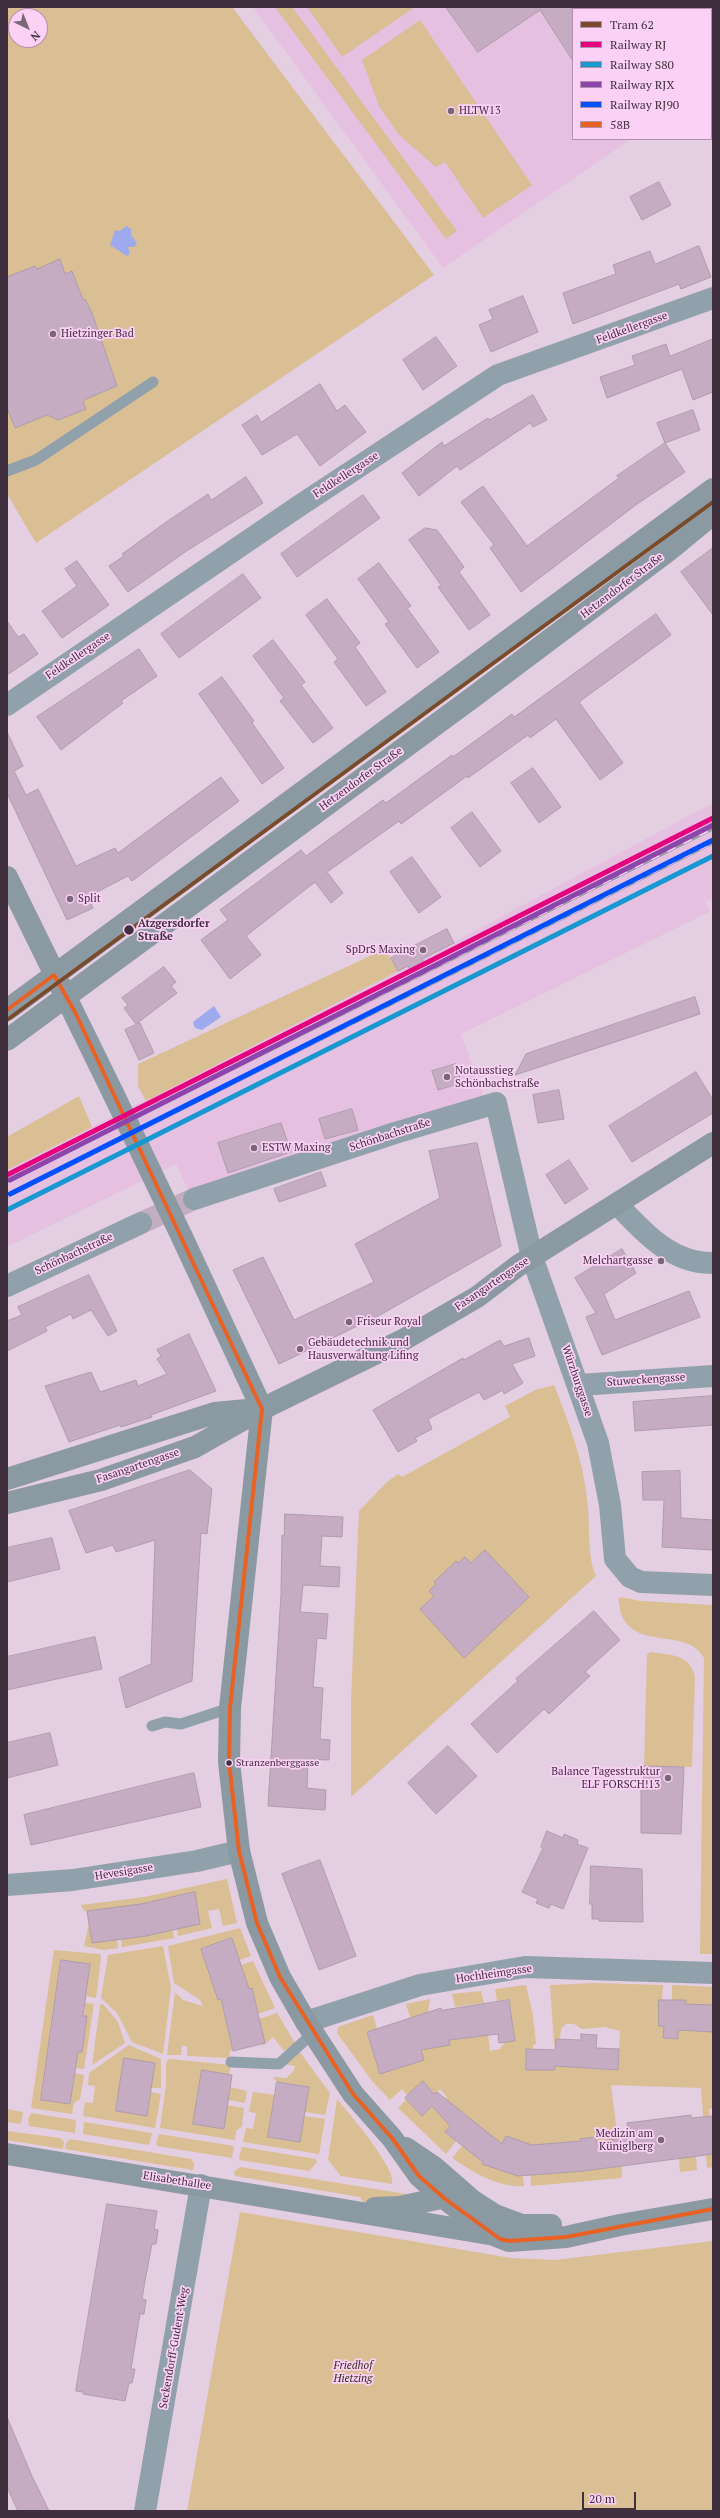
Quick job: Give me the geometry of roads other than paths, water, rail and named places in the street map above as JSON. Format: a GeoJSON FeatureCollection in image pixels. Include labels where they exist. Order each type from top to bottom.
{"type":"FeatureCollection","features":[{"type":"Feature","properties":{"kind":"main road","name":"Hetzendorfer Straße"},"geometry":{"type":"LineString","coordinates":[[7,1010],[713,490]]}},
{"type":"Feature","properties":{"kind":"main road","name":"Hetzendorfer Straße"},"geometry":{"type":"LineString","coordinates":[[7,1040],[490,684],[668,551],[713,514]]}},
{"type":"Feature","properties":{"kind":"main road"},"geometry":{"type":"LineString","coordinates":[[7,877],[54,975],[67,996],[262,1409],[242,1616],[230,1708],[229,1762],[239,1851],[257,1923],[280,1976],[309,2027],[353,2094],[392,2138],[434,2166],[453,2199],[491,2234],[509,2241],[559,2238],[620,2224],[713,2209]]}},
{"type":"Feature","properties":{"kind":"main road","name":"Fasangartengasse"},"geometry":{"type":"LineString","coordinates":[[7,1503],[101,1480],[195,1447],[262,1409],[403,1340],[477,1298],[532,1258],[713,1143]]}},
{"type":"Feature","properties":{"kind":"main road","name":"Fasangartengasse"},"geometry":{"type":"LineString","coordinates":[[7,1479],[215,1413],[262,1409]]}},
{"type":"Feature","properties":{"kind":"main road","name":"Elisabethallee"},"geometry":{"type":"LineString","coordinates":[[7,2154],[202,2185],[412,2222],[491,2234]]}},
{"type":"Feature","properties":{"kind":"main road"},"geometry":{"type":"LineString","coordinates":[[453,2199],[522,2225],[620,2224]]}},
{"type":"Feature","properties":{"kind":"main road","name":"Elisabethallee"},"geometry":{"type":"LineString","coordinates":[[346,2210],[400,2207],[453,2199]]}},
{"type":"Feature","properties":{"kind":"main road","name":"Elisabethallee"},"geometry":{"type":"LineString","coordinates":[[412,2222],[437,2214],[453,2199]]}},
{"type":"Feature","properties":{"kind":"street","name":"Feldkellergasse"},"geometry":{"type":"LineString","coordinates":[[7,705],[293,510],[498,375],[713,298]]}},
{"type":"Feature","properties":{"kind":"street","name":"Schönbachstraße"},"geometry":{"type":"LineString","coordinates":[[194,1199],[396,1133],[496,1103]]}},
{"type":"Feature","properties":{"kind":"street","name":"Würzburggasse"},"geometry":{"type":"LineString","coordinates":[[496,1103],[532,1258],[579,1385],[598,1443],[606,1476],[615,1560],[630,1577],[641,1582],[713,1586]]}},
{"type":"Feature","properties":{"kind":"street"},"geometry":{"type":"LineString","coordinates":[[617,1204],[654,1241],[669,1251],[701,1263],[713,1263]]}},
{"type":"Feature","properties":{"kind":"street","name":"Schönbachstraße"},"geometry":{"type":"LineString","coordinates":[[7,1286],[141,1223]]}},
{"type":"Feature","properties":{"kind":"street","name":"Stuweckengasse"},"geometry":{"type":"LineString","coordinates":[[579,1385],[713,1376]]}},
{"type":"Feature","properties":{"kind":"street","name":"Hevesigasse"},"geometry":{"type":"LineString","coordinates":[[7,1885],[73,1880],[197,1861],[239,1851]]}},
{"type":"Feature","properties":{"kind":"street","name":"Hochheimgasse"},"geometry":{"type":"LineString","coordinates":[[309,2027],[420,1985],[525,1967],[713,1973]]}},
{"type":"Feature","properties":{"kind":"street","name":"Seckendorff-Gudent-Weg"},"geometry":{"type":"LineString","coordinates":[[145,2511],[202,2185]]}},
{"type":"Feature","properties":{"kind":"lane"},"geometry":{"type":"LineString","coordinates":[[7,471],[36,460],[153,382]]}},
{"type":"Feature","properties":{"kind":"lane"},"geometry":{"type":"LineString","coordinates":[[152,1726],[165,1722],[181,1724],[230,1708]]}},
{"type":"Feature","properties":{"kind":"lane"},"geometry":{"type":"LineString","coordinates":[[231,2062],[279,2064],[309,2027]]}},
{"type":"Feature","properties":{"kind":"water"},"geometry":{"type":"Polygon","coordinates":[[[126,226],[131,229],[131,235],[137,243],[134,247],[128,247],[130,254],[127,256],[110,245],[115,230],[120,231],[126,226]]]}},
{"type":"Feature","properties":{"kind":"water"},"geometry":{"type":"Polygon","coordinates":[[[214,1006],[221,1017],[202,1030],[195,1028],[193,1022],[214,1006]]]}},
{"type":"Feature","properties":{"kind":"tunnel"},"geometry":{"type":"LineString","coordinates":[[141,1223],[194,1199]]}},
{"type":"Feature","properties":{"kind":"railway"},"geometry":{"type":"LineString","coordinates":[[7,1181],[713,828]]}},
{"type":"Feature","properties":{"kind":"railway"},"geometry":{"type":"LineString","coordinates":[[7,1196],[713,842]]}},
{"type":"Feature","properties":{"kind":"tram line","name":"62"},"geometry":{"type":"LineString","coordinates":[[7,1020],[713,502]]}},
{"type":"Feature","properties":{"kind":"rail line","name":"RJ"},"geometry":{"type":"LineString","coordinates":[[7,1175],[713,818]]}},
{"type":"Feature","properties":{"kind":"rail line","name":"RJX"},"geometry":{"type":"LineString","coordinates":[[10,1180],[713,825]]}},
{"type":"Feature","properties":{"kind":"rail line","name":"RJ90"},"geometry":{"type":"LineString","coordinates":[[10,1194],[713,840]]}},
{"type":"Feature","properties":{"kind":"rail line","name":"S80"},"geometry":{"type":"LineString","coordinates":[[7,1210],[713,856]]}},
{"type":"Feature","properties":{"kind":"place","name":"HLTW13"},"geometry":{"type":"Point","coordinates":[451,111]}},
{"type":"Feature","properties":{"kind":"place","name":"Hietzinger Bad"},"geometry":{"type":"Point","coordinates":[53,334]}},
{"type":"Feature","properties":{"kind":"place","name":"Split"},"geometry":{"type":"Point","coordinates":[70,899]}},
{"type":"Feature","properties":{"kind":"place","name":"Atzgersdorfer Straße"},"geometry":{"type":"Point","coordinates":[129,930]}},
{"type":"Feature","properties":{"kind":"place","name":"SpDrS Maxing"},"geometry":{"type":"Point","coordinates":[423,950]}},
{"type":"Feature","properties":{"kind":"place","name":"Notausstieg Schönbachstraße"},"geometry":{"type":"Point","coordinates":[447,1077]}},
{"type":"Feature","properties":{"kind":"place","name":"ESTW Maxing"},"geometry":{"type":"Point","coordinates":[254,1148]}},
{"type":"Feature","properties":{"kind":"place","name":"Melchartgasse"},"geometry":{"type":"Point","coordinates":[661,1261]}},
{"type":"Feature","properties":{"kind":"place","name":"Friseur Royal"},"geometry":{"type":"Point","coordinates":[349,1322]}},
{"type":"Feature","properties":{"kind":"place","name":"Gebäudetechnik und Hausverwaltung Lifing"},"geometry":{"type":"Point","coordinates":[300,1349]}},
{"type":"Feature","properties":{"kind":"place","name":"Stranzenberggasse"},"geometry":{"type":"Point","coordinates":[229,1763]}},
{"type":"Feature","properties":{"kind":"place","name":"Balance Tagesstruktur ELF FORSCH!13"},"geometry":{"type":"Point","coordinates":[668,1778]}},
{"type":"Feature","properties":{"kind":"place","name":"Medizin am Küniglberg"},"geometry":{"type":"Point","coordinates":[661,2140]}},
{"type":"Feature","properties":{"kind":"park label","name":"Friedhof Hietzing"},"geometry":{"type":"Point","coordinates":[353,2372]}}]}
